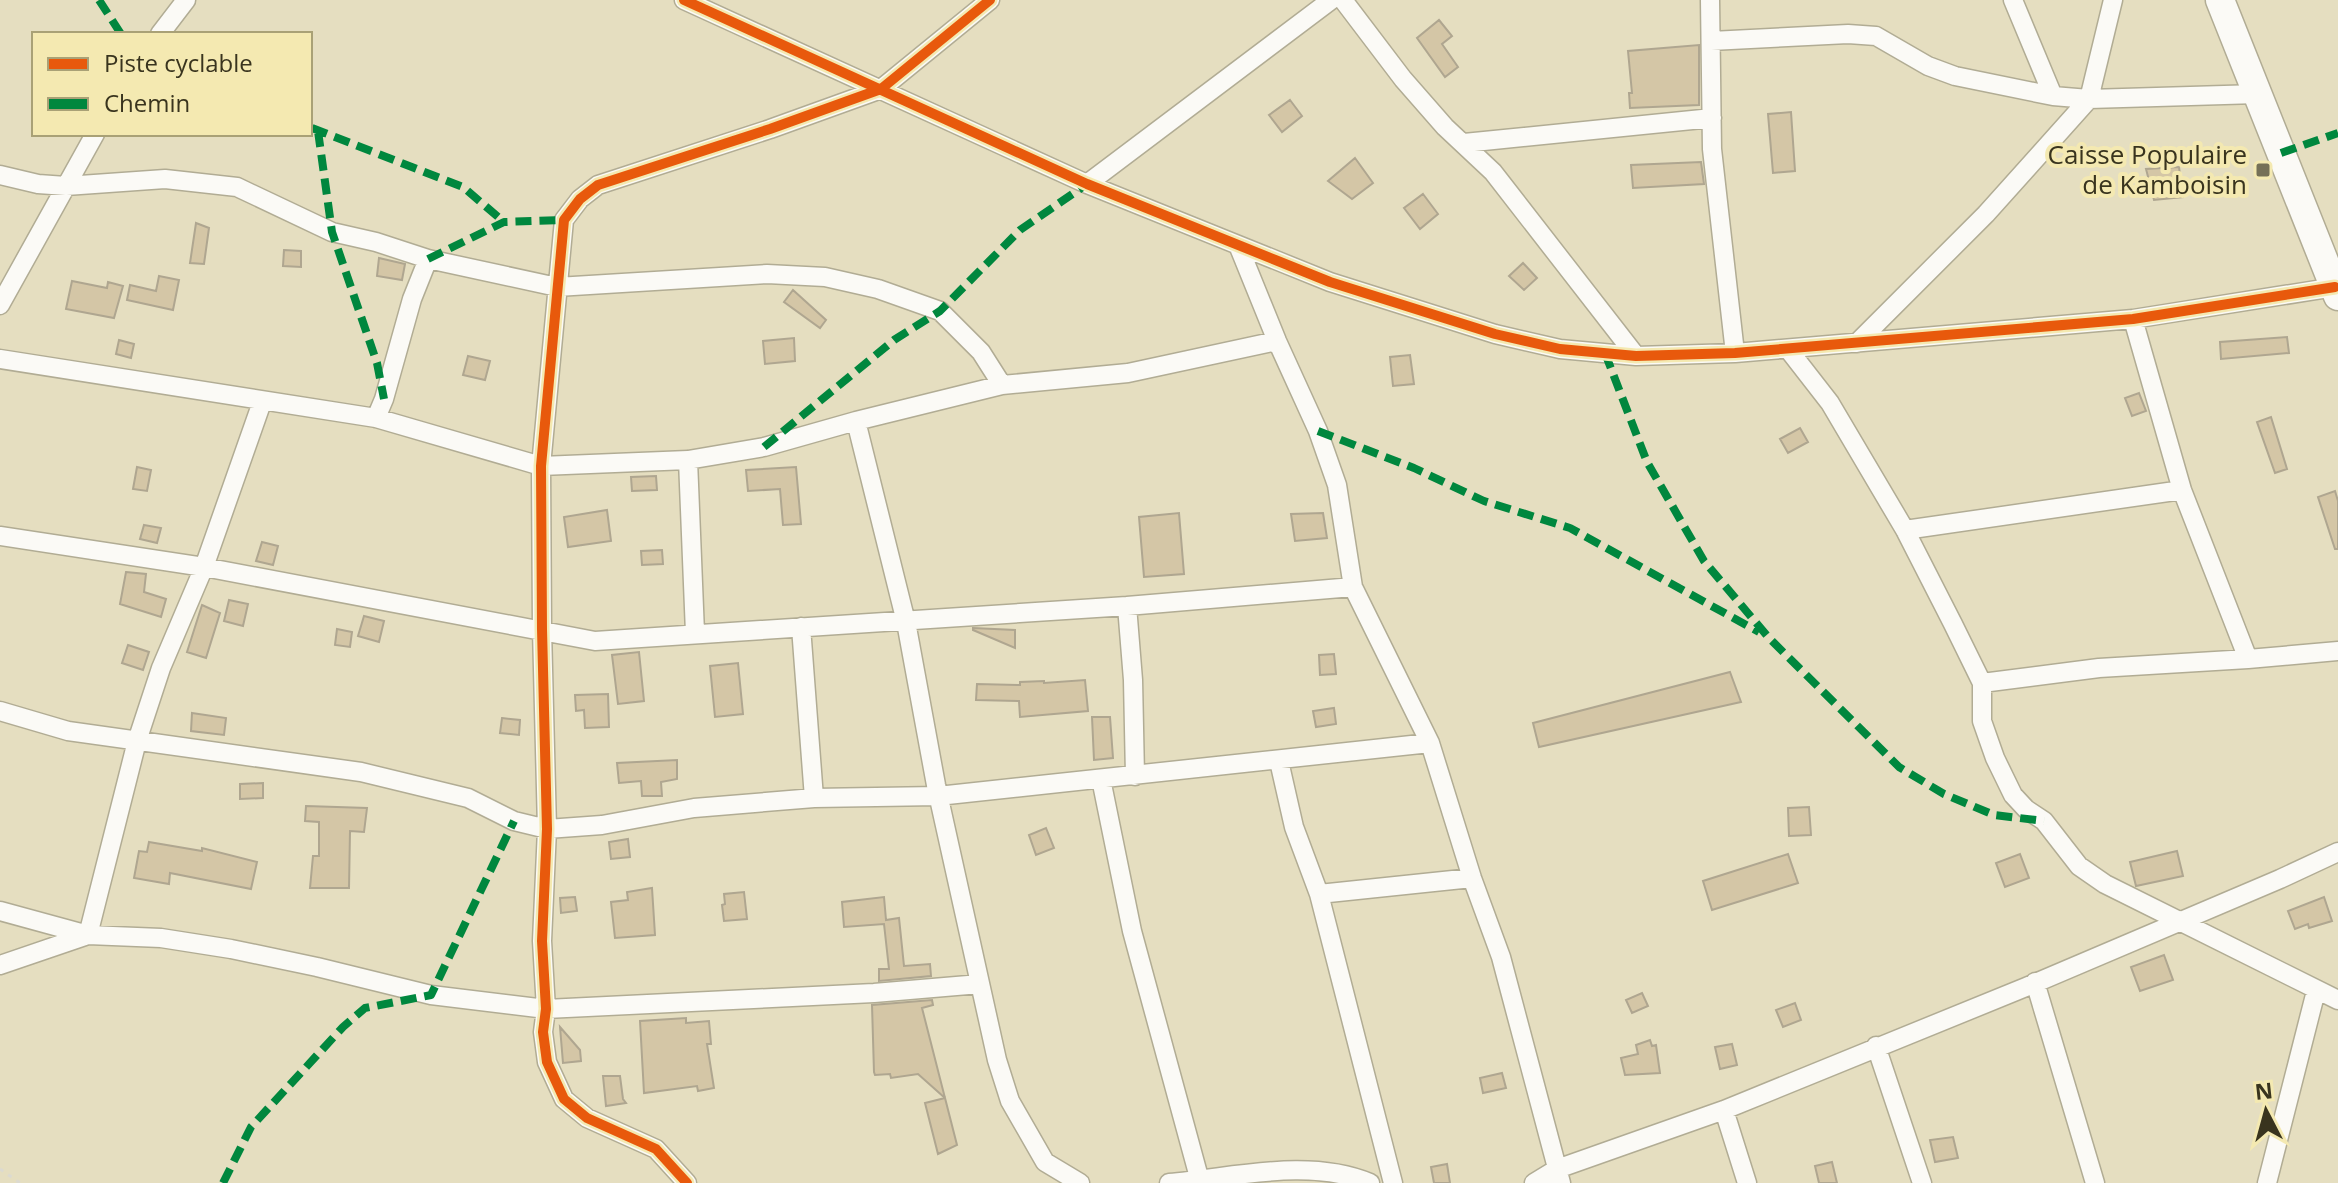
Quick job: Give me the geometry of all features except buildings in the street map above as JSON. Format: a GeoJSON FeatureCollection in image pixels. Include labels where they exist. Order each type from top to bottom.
{"type":"FeatureCollection","features":[{"type":"Feature","properties":{"kind":"main road"},"geometry":{"type":"LineString","coordinates":[[2220,0],[2336,292]]}},
{"type":"Feature","properties":{"kind":"street"},"geometry":{"type":"LineString","coordinates":[[162,32],[186,0]]}},
{"type":"Feature","properties":{"kind":"street"},"geometry":{"type":"LineString","coordinates":[[684,0],[1087,184],[1330,282],[1495,334],[1560,349],[1636,356],[1735,353],[2133,319],[2336,292]]}},
{"type":"Feature","properties":{"kind":"street"},"geometry":{"type":"LineString","coordinates":[[687,1183],[656,1149],[587,1118],[564,1099],[547,1062],[543,1032],[546,1009],[542,941],[547,829],[541,466],[564,220],[580,199],[598,185],[881,89],[990,0]]}},
{"type":"Feature","properties":{"kind":"street"},"geometry":{"type":"LineString","coordinates":[[1087,184],[1331,0]]}},
{"type":"Feature","properties":{"kind":"street"},"geometry":{"type":"LineString","coordinates":[[1343,0],[1403,79],[1445,127],[1493,172],[1522,207],[1636,356]]}},
{"type":"Feature","properties":{"kind":"street"},"geometry":{"type":"LineString","coordinates":[[1710,0],[1712,149],[1735,353]]}},
{"type":"Feature","properties":{"kind":"street"},"geometry":{"type":"LineString","coordinates":[[2013,0],[2053,96]]}},
{"type":"Feature","properties":{"kind":"street"},"geometry":{"type":"LineString","coordinates":[[1857,343],[1986,214],[2089,99],[2113,0]]}},
{"type":"Feature","properties":{"kind":"street"},"geometry":{"type":"LineString","coordinates":[[1711,41],[1848,34],[1876,36],[1928,66],[1955,76],[2053,96],[2089,99],[2258,94]]}},
{"type":"Feature","properties":{"kind":"street"},"geometry":{"type":"LineString","coordinates":[[1464,143],[1712,118]]}},
{"type":"Feature","properties":{"kind":"street"},"geometry":{"type":"LineString","coordinates":[[0,305],[94,136]]}},
{"type":"Feature","properties":{"kind":"street"},"geometry":{"type":"LineString","coordinates":[[0,175],[38,184],[66,186],[165,179],[237,187],[332,232],[428,259],[557,287],[767,274],[825,277],[878,289],[940,311],[981,352],[1002,385]]}},
{"type":"Feature","properties":{"kind":"street"},"geometry":{"type":"LineString","coordinates":[[1238,245],[1318,431],[1337,485],[1353,587],[1430,743],[1472,878],[1501,957],[1559,1176]]}},
{"type":"Feature","properties":{"kind":"street"},"geometry":{"type":"LineString","coordinates":[[376,418],[412,299],[428,259]]}},
{"type":"Feature","properties":{"kind":"street"},"geometry":{"type":"LineString","coordinates":[[2133,319],[2182,490],[2248,659]]}},
{"type":"Feature","properties":{"kind":"street"},"geometry":{"type":"LineString","coordinates":[[0,359],[376,418],[541,466],[688,460],[764,447],[1002,385],[1128,373],[1277,341]]}},
{"type":"Feature","properties":{"kind":"street"},"geometry":{"type":"LineString","coordinates":[[1788,349],[1830,403],[1905,530],[1982,683],[1982,721],[2013,795],[2044,821],[2079,866],[2105,884],[2338,1000]]}},
{"type":"Feature","properties":{"kind":"street"},"geometry":{"type":"LineString","coordinates":[[88,935],[137,741],[161,668],[204,567],[262,402]]}},
{"type":"Feature","properties":{"kind":"street"},"geometry":{"type":"LineString","coordinates":[[856,421],[906,622],[938,796],[997,1060],[1010,1101],[1045,1162],[1067,1180]]}},
{"type":"Feature","properties":{"kind":"street"},"geometry":{"type":"LineString","coordinates":[[688,460],[695,633]]}},
{"type":"Feature","properties":{"kind":"street"},"geometry":{"type":"LineString","coordinates":[[1905,530],[2182,490]]}},
{"type":"Feature","properties":{"kind":"street"},"geometry":{"type":"LineString","coordinates":[[0,536],[204,567],[595,641],[906,622],[1353,587]]}},
{"type":"Feature","properties":{"kind":"street"},"geometry":{"type":"LineString","coordinates":[[1127,606],[1133,680],[1135,776]]}},
{"type":"Feature","properties":{"kind":"street"},"geometry":{"type":"LineString","coordinates":[[801,627],[814,798]]}},
{"type":"Feature","properties":{"kind":"street"},"geometry":{"type":"LineString","coordinates":[[1982,683],[2099,668],[2338,651]]}},
{"type":"Feature","properties":{"kind":"street"},"geometry":{"type":"LineString","coordinates":[[0,711],[68,731],[374,774],[468,798],[514,821],[547,829],[602,825],[694,808],[814,798],[938,796],[1430,743]]}},
{"type":"Feature","properties":{"kind":"street"},"geometry":{"type":"LineString","coordinates":[[1279,761],[1294,827],[1319,894],[1393,1183]]}},
{"type":"Feature","properties":{"kind":"street"},"geometry":{"type":"LineString","coordinates":[[1101,779],[1132,931],[1200,1181]]}},
{"type":"Feature","properties":{"kind":"street"},"geometry":{"type":"LineString","coordinates":[[1534,1183],[1559,1176],[1724,1110],[2035,982],[2338,852]]}},
{"type":"Feature","properties":{"kind":"street"},"geometry":{"type":"LineString","coordinates":[[1319,894],[1472,878]]}},
{"type":"Feature","properties":{"kind":"street"},"geometry":{"type":"LineString","coordinates":[[0,911],[88,935],[161,938],[231,949],[431,995],[546,1009],[860,994],[980,984]]}},
{"type":"Feature","properties":{"kind":"street"},"geometry":{"type":"LineString","coordinates":[[0,965],[88,935]]}},
{"type":"Feature","properties":{"kind":"street"},"geometry":{"type":"LineString","coordinates":[[2035,982],[2095,1183]]}},
{"type":"Feature","properties":{"kind":"street"},"geometry":{"type":"LineString","coordinates":[[2267,1183],[2316,991]]}},
{"type":"Feature","properties":{"kind":"street"},"geometry":{"type":"LineString","coordinates":[[1876,1046],[1922,1183]]}},
{"type":"Feature","properties":{"kind":"street"},"geometry":{"type":"LineString","coordinates":[[1724,1110],[1747,1183]]}},
{"type":"Feature","properties":{"kind":"street"},"geometry":{"type":"LineString","coordinates":[[1169,1183],[1269,1172],[1314,1172],[1355,1177],[1370,1183]]}},
{"type":"Feature","properties":{"kind":"path"},"geometry":{"type":"LineString","coordinates":[[0,1169],[20,1183]]}},
{"type":"Feature","properties":{"kind":"marked path"},"geometry":{"type":"LineString","coordinates":[[99,0],[120,32]]}},
{"type":"Feature","properties":{"kind":"marked path"},"geometry":{"type":"LineString","coordinates":[[312,128],[463,187],[504,222]]}},
{"type":"Feature","properties":{"kind":"marked path"},"geometry":{"type":"LineString","coordinates":[[318,131],[332,232],[377,363],[384,399]]}},
{"type":"Feature","properties":{"kind":"marked path"},"geometry":{"type":"LineString","coordinates":[[2281,153],[2338,133]]}},
{"type":"Feature","properties":{"kind":"marked path"},"geometry":{"type":"LineString","coordinates":[[764,447],[894,340],[940,311],[1020,230],[1087,184]]}},
{"type":"Feature","properties":{"kind":"marked path"},"geometry":{"type":"LineString","coordinates":[[428,259],[504,222],[564,220]]}},
{"type":"Feature","properties":{"kind":"marked path"},"geometry":{"type":"LineString","coordinates":[[1605,353],[1647,462],[1704,561],[1769,638],[1899,767],[1944,794],[1994,815],[2044,821]]}},
{"type":"Feature","properties":{"kind":"marked path"},"geometry":{"type":"LineString","coordinates":[[1318,431],[1414,468],[1484,501],[1570,528],[1759,632]]}},
{"type":"Feature","properties":{"kind":"marked path"},"geometry":{"type":"LineString","coordinates":[[223,1183],[251,1127],[343,1027],[365,1008],[431,995],[514,821]]}},
{"type":"Feature","properties":{"kind":"cycle path"},"geometry":{"type":"LineString","coordinates":[[684,0],[1087,184],[1330,282],[1495,334],[1560,349],[1636,356],[1735,353],[2133,319],[2335,287]]}},
{"type":"Feature","properties":{"kind":"cycle path"},"geometry":{"type":"LineString","coordinates":[[687,1183],[656,1149],[587,1118],[564,1099],[547,1062],[543,1032],[546,1009],[542,941],[547,829],[541,466],[564,220],[580,199],[598,185],[881,89],[990,0]]}},
{"type":"Feature","properties":{"kind":"place","name":"Caisse Populaire de Kamboisin"},"geometry":{"type":"Point","coordinates":[2263,170]}}]}
